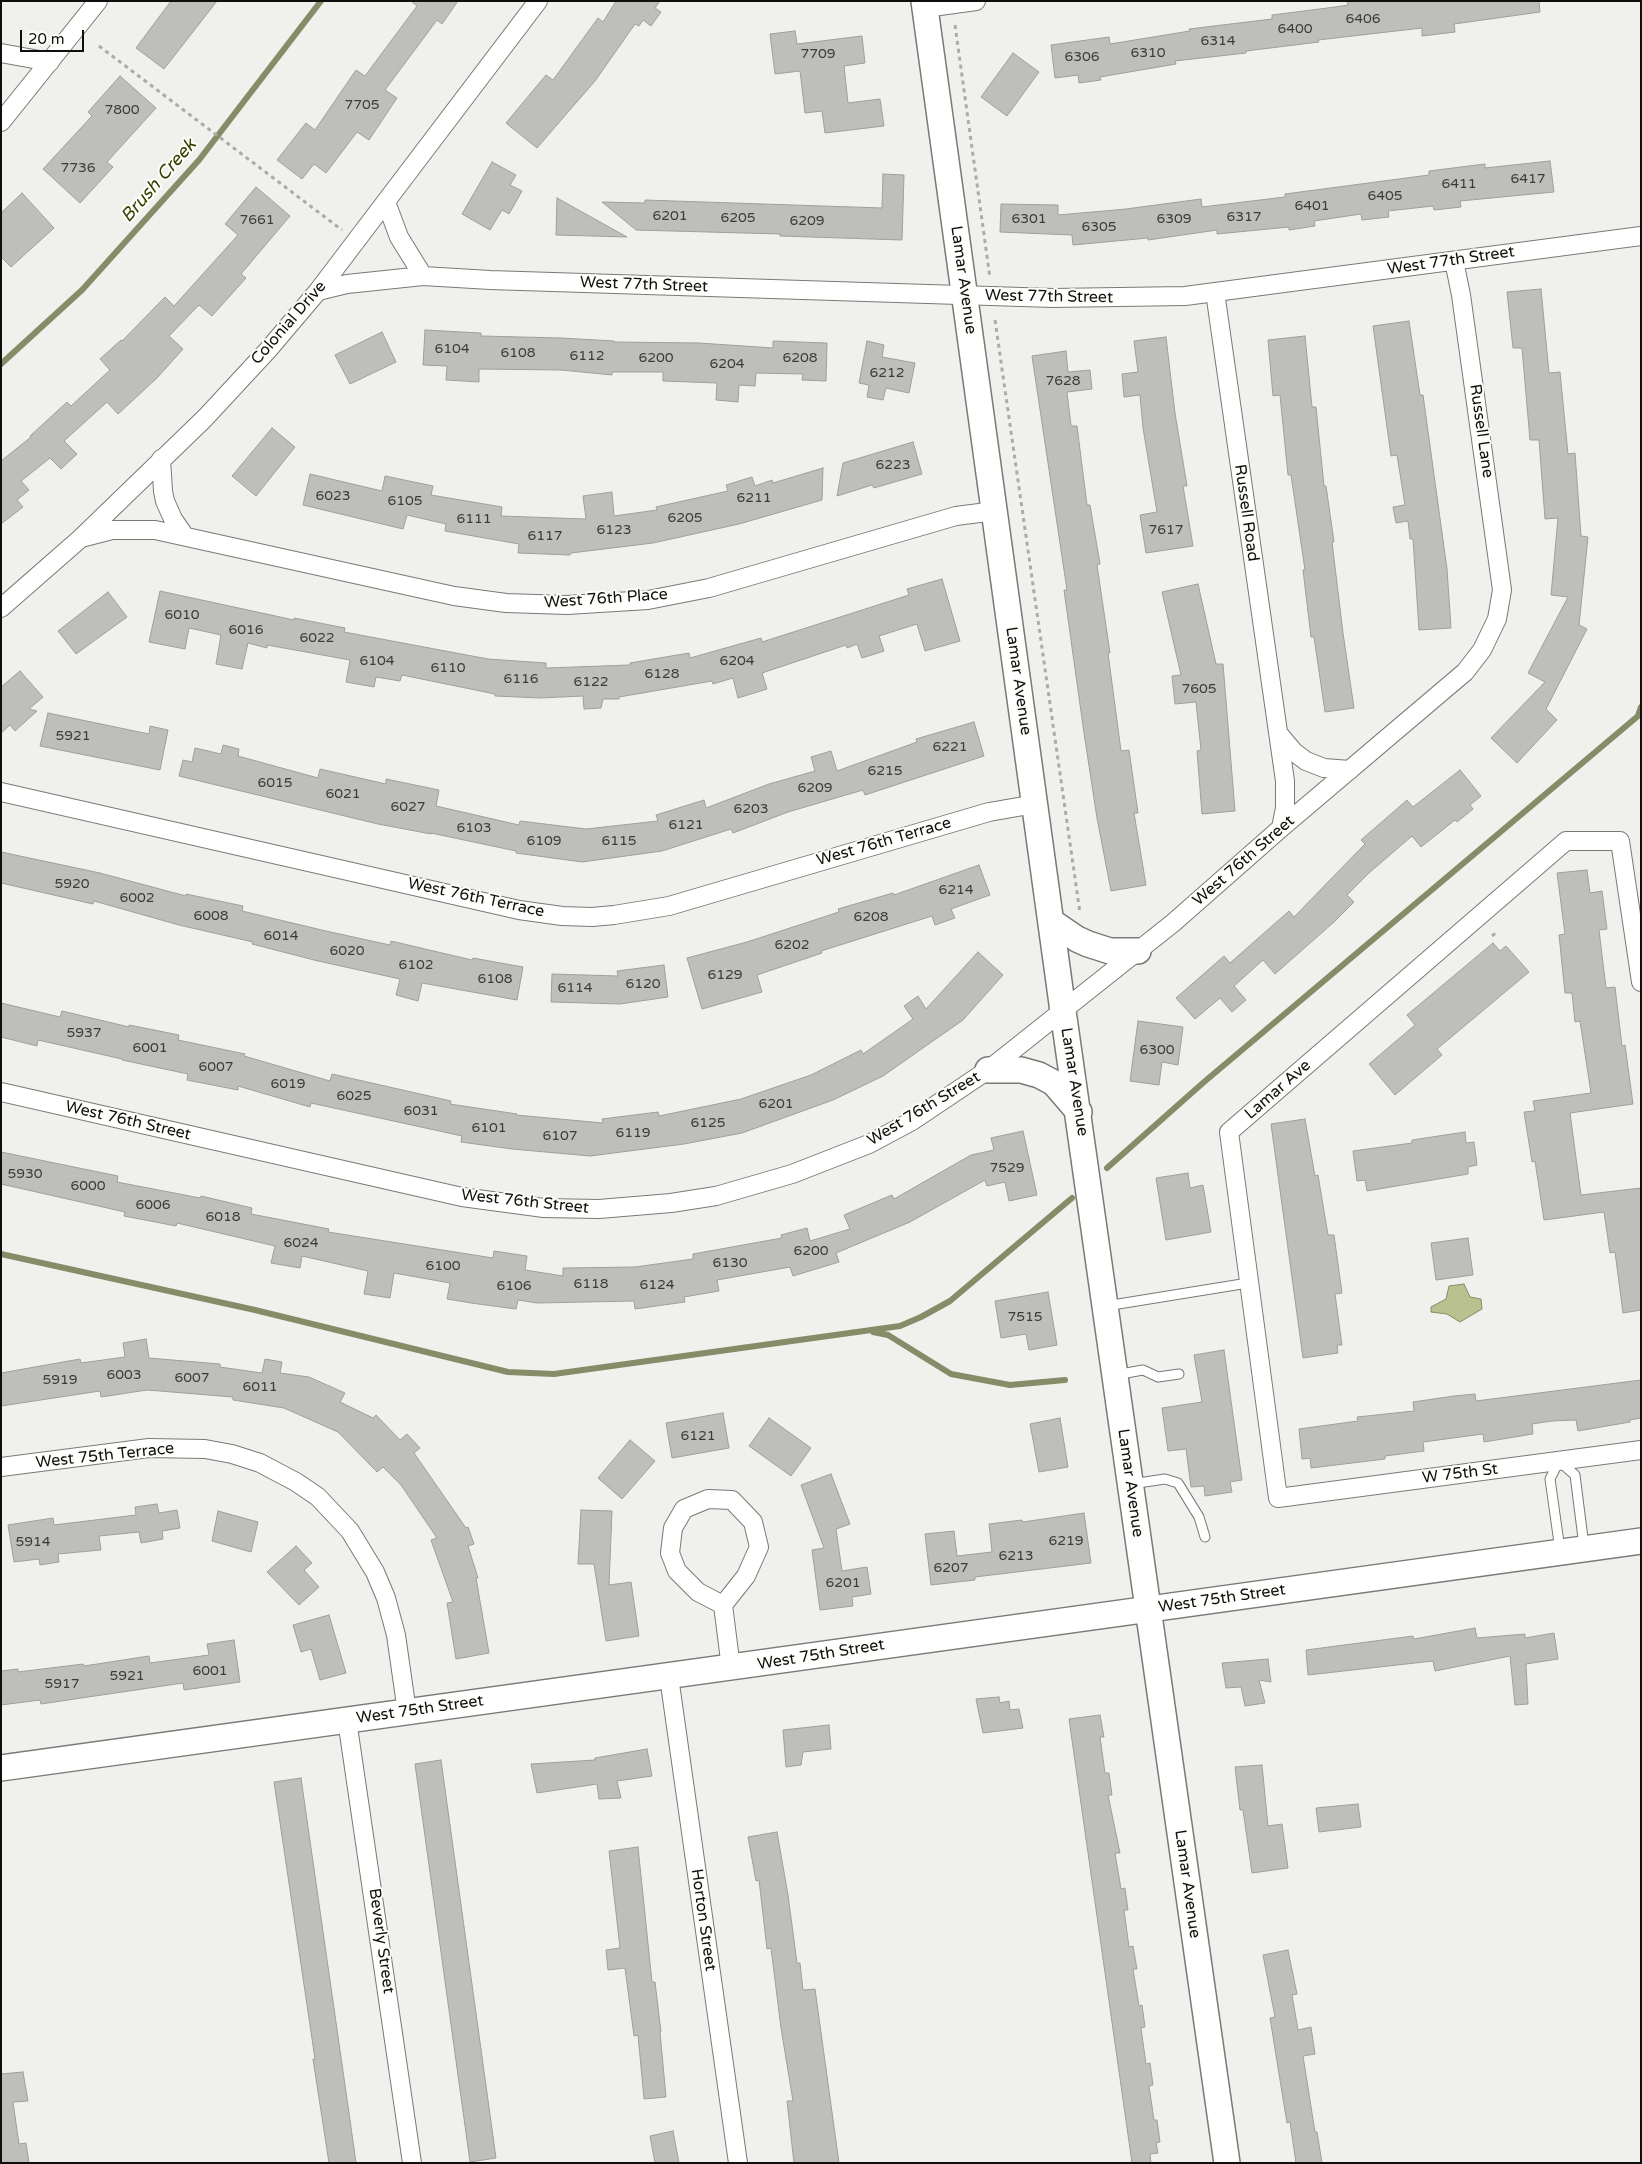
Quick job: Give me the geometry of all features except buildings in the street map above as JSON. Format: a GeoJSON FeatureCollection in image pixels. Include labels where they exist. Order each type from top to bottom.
{"type":"FeatureCollection","features":[{"type":"Feature","properties":{"kind":"street"},"geometry":{"type":"LineString","coordinates":[[1,122],[98,1]]}},
{"type":"Feature","properties":{"kind":"street","name":"Colonial Drive"},"geometry":{"type":"LineString","coordinates":[[1,608],[81,538],[205,418],[268,350],[318,291],[538,1]]}},
{"type":"Feature","properties":{"kind":"street"},"geometry":{"type":"LineString","coordinates":[[925,5],[976,1]]}},
{"type":"Feature","properties":{"kind":"street","name":"Lamar Avenue"},"geometry":{"type":"LineString","coordinates":[[925,5],[1063,1011],[1079,1112],[1227,2163]]}},
{"type":"Feature","properties":{"kind":"street"},"geometry":{"type":"LineString","coordinates":[[1,53],[50,62]]}},
{"type":"Feature","properties":{"kind":"street"},"geometry":{"type":"LineString","coordinates":[[386,202],[399,237],[423,276]]}},
{"type":"Feature","properties":{"kind":"street","name":"West 77th Street"},"geometry":{"type":"LineString","coordinates":[[318,291],[347,284],[423,276],[500,281],[965,295],[1130,298],[1185,296],[1641,236]]}},
{"type":"Feature","properties":{"kind":"street","name":"Russell Lane"},"geometry":{"type":"LineString","coordinates":[[1454,261],[1461,295],[1488,482],[1502,590],[1500,602]]}},
{"type":"Feature","properties":{"kind":"street","name":"Russell Road"},"geometry":{"type":"LineString","coordinates":[[1215,292],[1278,733],[1285,790],[1285,808],[1281,828]]}},
{"type":"Feature","properties":{"kind":"street"},"geometry":{"type":"LineString","coordinates":[[161,459],[162,491],[173,519],[184,535]]}},
{"type":"Feature","properties":{"kind":"street","name":"West 76th Place"},"geometry":{"type":"LineString","coordinates":[[81,538],[112,530],[132,528],[154,530],[184,535],[454,596],[506,603],[568,605],[648,600],[709,588],[956,516],[994,510]]}},
{"type":"Feature","properties":{"kind":"street","name":"West 76th Street"},"geometry":{"type":"LineString","coordinates":[[1,1092],[462,1197],[544,1208],[599,1209],[671,1203],[716,1196],[792,1174],[868,1144],[912,1121],[988,1070],[1173,923],[1281,828],[1465,672],[1482,650],[1497,619],[1500,602]]}},
{"type":"Feature","properties":{"kind":"street"},"geometry":{"type":"LineString","coordinates":[[1278,733],[1294,752],[1306,761],[1324,768],[1350,770]]}},
{"type":"Feature","properties":{"kind":"street","name":"West 76th Terrace"},"geometry":{"type":"LineString","coordinates":[[1,792],[510,908],[562,916],[614,915],[668,906],[989,812],[1036,804]]}},
{"type":"Feature","properties":{"kind":"street","name":"Lamar Ave"},"geometry":{"type":"LineString","coordinates":[[1278,1498],[1248,1283],[1230,1132],[1566,841],[1620,841],[1641,982]]}},
{"type":"Feature","properties":{"kind":"street"},"geometry":{"type":"LineString","coordinates":[[1052,922],[1088,944],[1110,951],[1138,951]]}},
{"type":"Feature","properties":{"kind":"street"},"geometry":{"type":"LineString","coordinates":[[988,1070],[1021,1070],[1039,1075],[1054,1083],[1079,1112]]}},
{"type":"Feature","properties":{"kind":"street","name":"West 75th Terrace"},"geometry":{"type":"LineString","coordinates":[[1,1467],[149,1448],[205,1449],[232,1454],[260,1463],[296,1482],[318,1498],[350,1531],[376,1572],[386,1598],[396,1635],[407,1712]]}},
{"type":"Feature","properties":{"kind":"street","name":"W 75th St"},"geometry":{"type":"LineString","coordinates":[[1278,1498],[1641,1450]]}},
{"type":"Feature","properties":{"kind":"street"},"geometry":{"type":"LineString","coordinates":[[723,1605],[698,1592],[677,1572],[670,1553],[673,1528],[684,1509],[708,1499],[732,1500],[753,1522],[759,1547],[746,1576],[723,1605],[731,1668]]}},
{"type":"Feature","properties":{"kind":"street","name":"West 75th Street"},"geometry":{"type":"LineString","coordinates":[[1,1768],[1641,1541]]}},
{"type":"Feature","properties":{"kind":"street","name":"Horton Street"},"geometry":{"type":"LineString","coordinates":[[669,1677],[738,2163]]}},
{"type":"Feature","properties":{"kind":"street","name":"Beverly Street"},"geometry":{"type":"LineString","coordinates":[[347,1720],[412,2163]]}},
{"type":"Feature","properties":{"kind":"lane"},"geometry":{"type":"LineString","coordinates":[[1106,1306],[1248,1283]]}},
{"type":"Feature","properties":{"kind":"lane"},"geometry":{"type":"LineString","coordinates":[[1115,1375],[1143,1370],[1158,1377],[1179,1374]]}},
{"type":"Feature","properties":{"kind":"lane"},"geometry":{"type":"LineString","coordinates":[[1560,1552],[1550,1478],[1559,1461],[1575,1476],[1585,1549]]}},
{"type":"Feature","properties":{"kind":"lane"},"geometry":{"type":"LineString","coordinates":[[1130,1484],[1165,1479],[1178,1483],[1199,1517],[1205,1537]]}},
{"type":"Feature","properties":{"kind":"path"},"geometry":{"type":"LineString","coordinates":[[955,25],[990,281]]}},
{"type":"Feature","properties":{"kind":"path"},"geometry":{"type":"LineString","coordinates":[[99,46],[342,230]]}},
{"type":"Feature","properties":{"kind":"path"},"geometry":{"type":"LineString","coordinates":[[996,320],[1081,918]]}},
{"type":"Feature","properties":{"kind":"path"},"geometry":{"type":"LineString","coordinates":[[1492,936],[1498,932]]}},
{"type":"Feature","properties":{"kind":"shaded area"},"geometry":{"type":"Polygon","coordinates":[[[1464,1284],[1470,1297],[1481,1299],[1482,1309],[1460,1322],[1447,1314],[1431,1312],[1431,1307],[1446,1299],[1449,1286],[1464,1284]]]}},
{"type":"Feature","properties":{"kind":"waterway","name":"Brush Creek"},"geometry":{"type":"LineString","coordinates":[[1,364],[82,290],[199,160],[321,1]]}},
{"type":"Feature","properties":{"kind":"waterway"},"geometry":{"type":"LineString","coordinates":[[1107,1168],[1204,1082],[1638,716],[1641,707]]}},
{"type":"Feature","properties":{"kind":"waterway"},"geometry":{"type":"LineString","coordinates":[[1,1254],[255,1310],[508,1372],[554,1374],[900,1326],[950,1301],[1072,1198]]}},
{"type":"Feature","properties":{"kind":"waterway"},"geometry":{"type":"LineString","coordinates":[[873,1332],[888,1335],[951,1374],[1010,1385],[1065,1380]]}}]}
